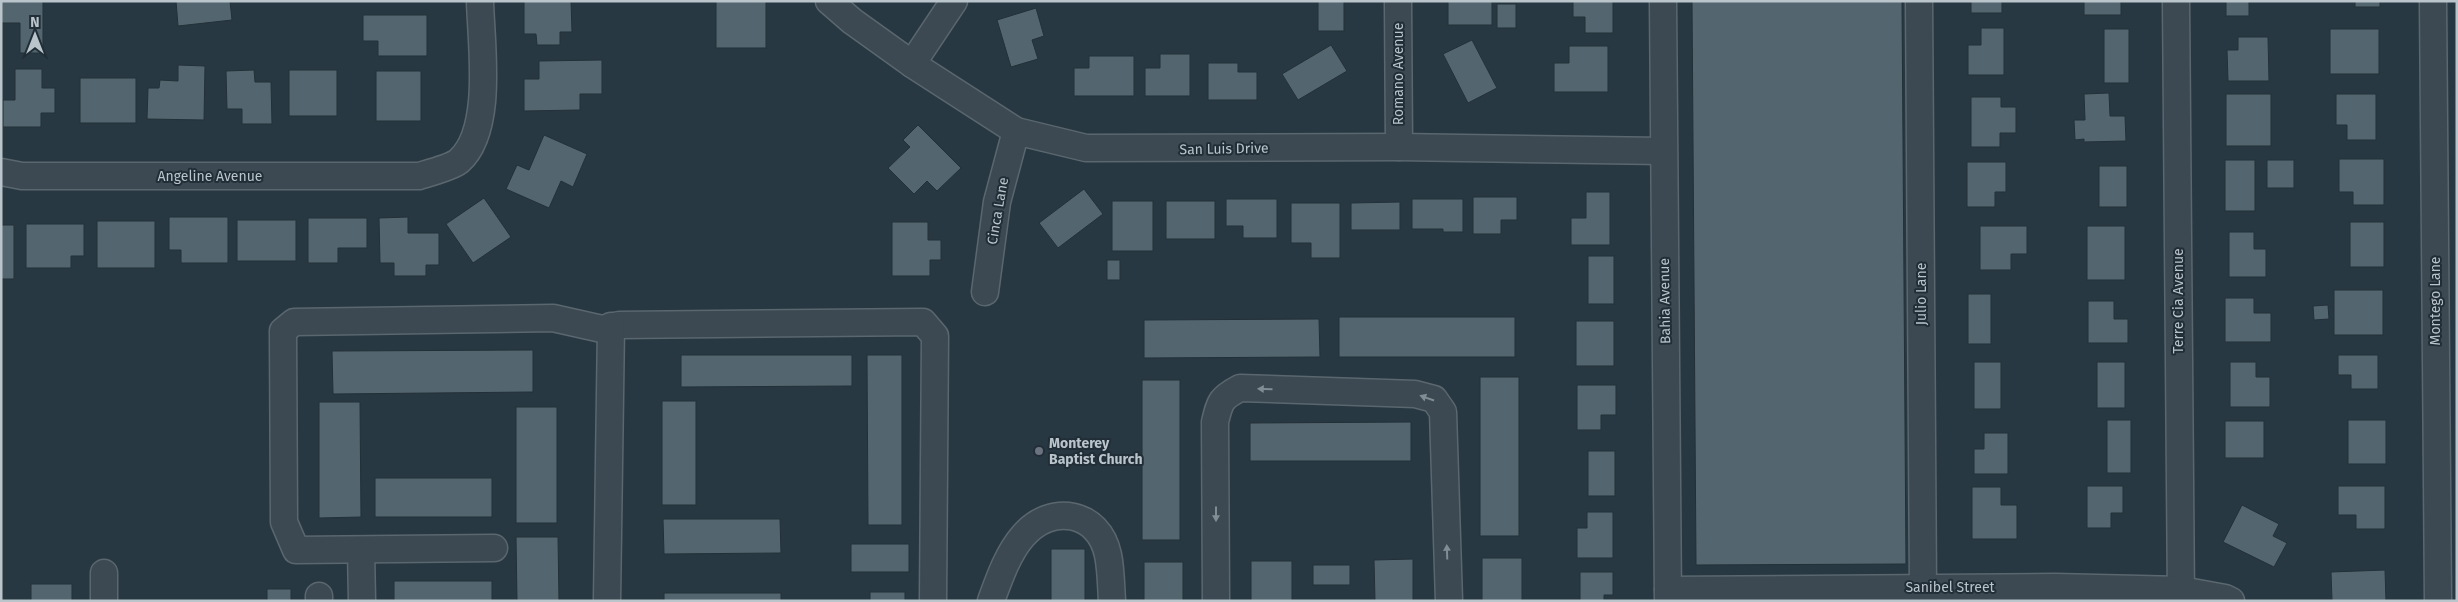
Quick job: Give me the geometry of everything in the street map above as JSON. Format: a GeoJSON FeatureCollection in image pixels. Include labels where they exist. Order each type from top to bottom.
{"type":"FeatureCollection","features":[{"type":"Feature","properties":{"kind":"street","name":"Angeline Avenue"},"geometry":{"type":"LineString","coordinates":[[1,172],[22,176],[419,176],[459,162],[478,132],[483,99],[480,1]]}},
{"type":"Feature","properties":{"kind":"street","name":"San Luis Drive"},"geometry":{"type":"LineString","coordinates":[[828,1],[852,21],[912,64],[1016,131],[1086,148],[1399,147],[1663,151]]}},
{"type":"Feature","properties":{"kind":"street"},"geometry":{"type":"LineString","coordinates":[[912,64],[954,1]]}},
{"type":"Feature","properties":{"kind":"street","name":"Romano Avenue"},"geometry":{"type":"LineString","coordinates":[[1398,1],[1399,147]]}},
{"type":"Feature","properties":{"kind":"street","name":"Bahia Avenue"},"geometry":{"type":"LineString","coordinates":[[1662,1],[1668,595]]}},
{"type":"Feature","properties":{"kind":"street","name":"Julio Lane"},"geometry":{"type":"LineString","coordinates":[[1919,1],[1923,588]]}},
{"type":"Feature","properties":{"kind":"street","name":"Terre Cia Avenue"},"geometry":{"type":"LineString","coordinates":[[2176,1],[2181,595]]}},
{"type":"Feature","properties":{"kind":"street","name":"Montego Lane"},"geometry":{"type":"LineString","coordinates":[[2433,1],[2438,601]]}},
{"type":"Feature","properties":{"kind":"street","name":"Cinca Lane"},"geometry":{"type":"LineString","coordinates":[[986,292],[997,202],[1016,131]]}},
{"type":"Feature","properties":{"kind":"street"},"geometry":{"type":"LineString","coordinates":[[494,548],[296,550],[284,522],[283,330],[294,322],[553,318],[602,329],[611,326],[923,322],[935,336],[933,601]]}},
{"type":"Feature","properties":{"kind":"street"},"geometry":{"type":"LineString","coordinates":[[608,601],[611,326]]}},
{"type":"Feature","properties":{"kind":"street"},"geometry":{"type":"LineString","coordinates":[[1216,601],[1215,422],[1219,403],[1226,396],[1240,388],[1415,394],[1434,399],[1443,412],[1449,601]]}},
{"type":"Feature","properties":{"kind":"street"},"geometry":{"type":"LineString","coordinates":[[991,601],[1000,575],[1023,536],[1042,521],[1073,515],[1089,522],[1101,537],[1108,554],[1112,601]]}},
{"type":"Feature","properties":{"kind":"street"},"geometry":{"type":"LineString","coordinates":[[361,550],[362,601]]}},
{"type":"Feature","properties":{"kind":"street"},"geometry":{"type":"LineString","coordinates":[[104,573],[104,601]]}},
{"type":"Feature","properties":{"kind":"street","name":"Sanibel Street"},"geometry":{"type":"LineString","coordinates":[[1668,595],[1923,588],[2055,587],[2225,598],[2231,601]]}},
{"type":"Feature","properties":{"kind":"building"},"geometry":{"type":"Polygon","coordinates":[[[1,1],[43,1],[43,53],[20,53],[20,23],[1,23],[1,1]]]}},
{"type":"Feature","properties":{"kind":"building"},"geometry":{"type":"Polygon","coordinates":[[[176,1],[230,1],[232,20],[178,26],[176,1]]]}},
{"type":"Feature","properties":{"kind":"building"},"geometry":{"type":"Polygon","coordinates":[[[524,1],[571,1],[572,32],[560,32],[560,45],[537,45],[536,34],[524,34],[524,1]]]}},
{"type":"Feature","properties":{"kind":"building"},"geometry":{"type":"Polygon","coordinates":[[[716,1],[766,1],[766,48],[716,48],[716,1]]]}},
{"type":"Feature","properties":{"kind":"building"},"geometry":{"type":"Polygon","coordinates":[[[1318,1],[1344,1],[1344,31],[1318,31],[1318,1]]]}},
{"type":"Feature","properties":{"kind":"building"},"geometry":{"type":"Polygon","coordinates":[[[1448,1],[1492,1],[1492,25],[1448,25],[1448,1]]]}},
{"type":"Feature","properties":{"kind":"building"},"geometry":{"type":"Polygon","coordinates":[[[1573,1],[1613,1],[1613,33],[1585,33],[1585,17],[1573,17],[1573,1]]]}},
{"type":"Feature","properties":{"kind":"building"},"geometry":{"type":"Polygon","coordinates":[[[1692,1],[1902,1],[1906,564],[1696,565],[1692,1]]]}},
{"type":"Feature","properties":{"kind":"building"},"geometry":{"type":"Polygon","coordinates":[[[1971,1],[2002,1],[2002,13],[1971,13],[1971,1]]]}},
{"type":"Feature","properties":{"kind":"building"},"geometry":{"type":"Polygon","coordinates":[[[2084,1],[2121,1],[2121,15],[2084,15],[2084,1]]]}},
{"type":"Feature","properties":{"kind":"building"},"geometry":{"type":"Polygon","coordinates":[[[2226,1],[2249,1],[2249,16],[2226,16],[2226,1]]]}},
{"type":"Feature","properties":{"kind":"building"},"geometry":{"type":"Polygon","coordinates":[[[2355,1],[2380,1],[2380,7],[2355,7],[2355,1]]]}},
{"type":"Feature","properties":{"kind":"building"},"geometry":{"type":"Polygon","coordinates":[[[1497,4],[1516,4],[1516,28],[1497,28],[1497,4]]]}},
{"type":"Feature","properties":{"kind":"building"},"geometry":{"type":"Polygon","coordinates":[[[1036,8],[1044,36],[1032,40],[1038,59],[1011,67],[997,20],[1036,8]]]}},
{"type":"Feature","properties":{"kind":"building"},"geometry":{"type":"Polygon","coordinates":[[[363,15],[427,15],[427,56],[378,56],[378,41],[363,41],[363,15]]]}},
{"type":"Feature","properties":{"kind":"building"},"geometry":{"type":"Polygon","coordinates":[[[1981,28],[2004,28],[2004,75],[1968,75],[1968,45],[1981,45],[1981,28]]]}},
{"type":"Feature","properties":{"kind":"building"},"geometry":{"type":"Polygon","coordinates":[[[2104,29],[2129,29],[2129,83],[2104,83],[2104,29]]]}},
{"type":"Feature","properties":{"kind":"building"},"geometry":{"type":"Polygon","coordinates":[[[2330,29],[2379,29],[2379,74],[2330,74],[2330,29]]]}},
{"type":"Feature","properties":{"kind":"building"},"geometry":{"type":"Polygon","coordinates":[[[2238,37],[2268,37],[2269,81],[2228,81],[2227,50],[2238,50],[2238,37]]]}},
{"type":"Feature","properties":{"kind":"building"},"geometry":{"type":"Polygon","coordinates":[[[1472,40],[1497,88],[1468,103],[1443,54],[1472,40]]]}},
{"type":"Feature","properties":{"kind":"building"},"geometry":{"type":"Polygon","coordinates":[[[1331,45],[1347,71],[1298,100],[1282,74],[1331,45]]]}},
{"type":"Feature","properties":{"kind":"building"},"geometry":{"type":"Polygon","coordinates":[[[1569,46],[1608,46],[1608,92],[1554,92],[1554,63],[1569,63],[1569,46]]]}},
{"type":"Feature","properties":{"kind":"building"},"geometry":{"type":"Polygon","coordinates":[[[1160,54],[1190,54],[1190,96],[1145,96],[1145,68],[1160,68],[1160,54]]]}},
{"type":"Feature","properties":{"kind":"building"},"geometry":{"type":"Polygon","coordinates":[[[1089,56],[1134,56],[1134,96],[1074,96],[1074,68],[1089,68],[1089,56]]]}},
{"type":"Feature","properties":{"kind":"building"},"geometry":{"type":"Polygon","coordinates":[[[602,60],[602,94],[580,94],[580,110],[524,111],[524,79],[539,79],[539,61],[602,60]]]}},
{"type":"Feature","properties":{"kind":"building"},"geometry":{"type":"Polygon","coordinates":[[[1208,63],[1238,63],[1238,72],[1257,72],[1257,100],[1208,100],[1208,63]]]}},
{"type":"Feature","properties":{"kind":"building"},"geometry":{"type":"Polygon","coordinates":[[[178,65],[205,66],[204,120],[147,119],[148,88],[159,88],[160,80],[178,81],[178,65]]]}},
{"type":"Feature","properties":{"kind":"building"},"geometry":{"type":"Polygon","coordinates":[[[15,69],[42,69],[42,88],[55,88],[55,113],[41,113],[41,127],[3,127],[3,100],[15,100],[15,69]]]}},
{"type":"Feature","properties":{"kind":"building"},"geometry":{"type":"Polygon","coordinates":[[[254,70],[255,82],[271,82],[272,124],[242,124],[242,109],[227,109],[226,71],[254,70]]]}},
{"type":"Feature","properties":{"kind":"building"},"geometry":{"type":"Polygon","coordinates":[[[289,70],[337,70],[337,116],[289,116],[289,70]]]}},
{"type":"Feature","properties":{"kind":"building"},"geometry":{"type":"Polygon","coordinates":[[[376,71],[421,71],[421,121],[376,121],[376,71]]]}},
{"type":"Feature","properties":{"kind":"building"},"geometry":{"type":"Polygon","coordinates":[[[80,78],[136,78],[136,123],[80,123],[80,78]]]}},
{"type":"Feature","properties":{"kind":"building"},"geometry":{"type":"Polygon","coordinates":[[[2109,93],[2110,116],[2125,116],[2126,141],[2084,142],[2084,139],[2075,140],[2074,120],[2085,120],[2084,94],[2109,93]]]}},
{"type":"Feature","properties":{"kind":"building"},"geometry":{"type":"Polygon","coordinates":[[[2226,94],[2271,94],[2271,146],[2226,146],[2226,94]]]}},
{"type":"Feature","properties":{"kind":"building"},"geometry":{"type":"Polygon","coordinates":[[[2336,94],[2376,94],[2376,140],[2347,140],[2347,125],[2336,125],[2336,94]]]}},
{"type":"Feature","properties":{"kind":"building"},"geometry":{"type":"Polygon","coordinates":[[[1971,97],[2001,97],[2001,107],[2016,107],[2016,133],[2000,133],[2000,147],[1971,147],[1971,97]]]}},
{"type":"Feature","properties":{"kind":"building"},"geometry":{"type":"Polygon","coordinates":[[[918,125],[961,168],[937,191],[927,181],[914,194],[888,168],[910,147],[903,140],[918,125]]]}},
{"type":"Feature","properties":{"kind":"building"},"geometry":{"type":"Polygon","coordinates":[[[544,135],[587,154],[573,187],[561,181],[549,208],[506,189],[517,165],[529,170],[544,135]]]}},
{"type":"Feature","properties":{"kind":"building"},"geometry":{"type":"Polygon","coordinates":[[[2339,159],[2384,159],[2384,205],[2353,205],[2353,192],[2339,192],[2339,159]]]}},
{"type":"Feature","properties":{"kind":"building"},"geometry":{"type":"Polygon","coordinates":[[[2225,160],[2255,160],[2255,211],[2225,211],[2225,160]]]}},
{"type":"Feature","properties":{"kind":"building"},"geometry":{"type":"Polygon","coordinates":[[[2267,160],[2294,160],[2294,188],[2267,188],[2267,160]]]}},
{"type":"Feature","properties":{"kind":"building"},"geometry":{"type":"Polygon","coordinates":[[[1967,162],[2006,162],[2006,192],[1995,192],[1995,207],[1967,207],[1967,162]]]}},
{"type":"Feature","properties":{"kind":"building"},"geometry":{"type":"Polygon","coordinates":[[[2099,166],[2127,166],[2127,207],[2099,207],[2099,166]]]}},
{"type":"Feature","properties":{"kind":"building"},"geometry":{"type":"Polygon","coordinates":[[[1084,189],[1103,214],[1058,248],[1039,223],[1084,189]]]}},
{"type":"Feature","properties":{"kind":"building"},"geometry":{"type":"Polygon","coordinates":[[[1586,192],[1610,192],[1610,245],[1571,245],[1571,218],[1586,218],[1586,192]]]}},
{"type":"Feature","properties":{"kind":"building"},"geometry":{"type":"Polygon","coordinates":[[[1473,197],[1517,197],[1517,220],[1501,220],[1501,234],[1473,234],[1473,197]]]}},
{"type":"Feature","properties":{"kind":"building"},"geometry":{"type":"Polygon","coordinates":[[[484,198],[511,237],[473,263],[446,224],[484,198]]]}},
{"type":"Feature","properties":{"kind":"building"},"geometry":{"type":"Polygon","coordinates":[[[1226,199],[1277,199],[1277,238],[1243,238],[1243,226],[1226,226],[1226,199]]]}},
{"type":"Feature","properties":{"kind":"building"},"geometry":{"type":"Polygon","coordinates":[[[1412,199],[1463,199],[1463,232],[1443,232],[1443,229],[1412,229],[1412,199]]]}},
{"type":"Feature","properties":{"kind":"building"},"geometry":{"type":"Polygon","coordinates":[[[1112,201],[1153,201],[1153,251],[1112,251],[1112,201]]]}},
{"type":"Feature","properties":{"kind":"building"},"geometry":{"type":"Polygon","coordinates":[[[1166,201],[1215,201],[1215,239],[1166,239],[1166,201]]]}},
{"type":"Feature","properties":{"kind":"building"},"geometry":{"type":"Polygon","coordinates":[[[1400,202],[1400,230],[1351,230],[1351,203],[1400,202]]]}},
{"type":"Feature","properties":{"kind":"building"},"geometry":{"type":"Polygon","coordinates":[[[1291,203],[1340,203],[1340,258],[1311,258],[1311,243],[1291,243],[1291,203]]]}},
{"type":"Feature","properties":{"kind":"building"},"geometry":{"type":"Polygon","coordinates":[[[169,217],[228,217],[228,263],[181,263],[181,250],[169,250],[169,217]]]}},
{"type":"Feature","properties":{"kind":"building"},"geometry":{"type":"Polygon","coordinates":[[[408,217],[408,233],[439,233],[439,265],[426,265],[426,276],[394,276],[394,263],[380,263],[379,218],[408,217]]]}},
{"type":"Feature","properties":{"kind":"building"},"geometry":{"type":"Polygon","coordinates":[[[308,218],[367,218],[367,248],[338,248],[338,263],[308,263],[308,218]]]}},
{"type":"Feature","properties":{"kind":"building"},"geometry":{"type":"Polygon","coordinates":[[[237,220],[296,220],[296,261],[237,261],[237,220]]]}},
{"type":"Feature","properties":{"kind":"building"},"geometry":{"type":"Polygon","coordinates":[[[97,221],[155,221],[155,268],[97,268],[97,221]]]}},
{"type":"Feature","properties":{"kind":"building"},"geometry":{"type":"Polygon","coordinates":[[[892,222],[928,222],[928,240],[941,240],[941,260],[930,260],[930,276],[892,276],[892,222]]]}},
{"type":"Feature","properties":{"kind":"building"},"geometry":{"type":"Polygon","coordinates":[[[2350,222],[2384,222],[2384,267],[2350,267],[2350,222]]]}},
{"type":"Feature","properties":{"kind":"building"},"geometry":{"type":"Polygon","coordinates":[[[26,224],[84,224],[84,256],[71,256],[71,268],[26,268],[26,224]]]}},
{"type":"Feature","properties":{"kind":"building"},"geometry":{"type":"Polygon","coordinates":[[[1,225],[14,225],[14,279],[1,279],[1,225]]]}},
{"type":"Feature","properties":{"kind":"building"},"geometry":{"type":"Polygon","coordinates":[[[1980,226],[2027,226],[2027,254],[2011,254],[2011,270],[1980,270],[1980,226]]]}},
{"type":"Feature","properties":{"kind":"building"},"geometry":{"type":"Polygon","coordinates":[[[2087,226],[2125,226],[2125,280],[2087,280],[2087,226]]]}},
{"type":"Feature","properties":{"kind":"building"},"geometry":{"type":"Polygon","coordinates":[[[2229,232],[2254,232],[2254,249],[2266,249],[2266,277],[2229,277],[2229,232]]]}},
{"type":"Feature","properties":{"kind":"building"},"geometry":{"type":"Polygon","coordinates":[[[1588,256],[1614,256],[1614,304],[1588,304],[1588,256]]]}},
{"type":"Feature","properties":{"kind":"building"},"geometry":{"type":"Polygon","coordinates":[[[1107,260],[1120,260],[1120,280],[1107,280],[1107,260]]]}},
{"type":"Feature","properties":{"kind":"building"},"geometry":{"type":"Polygon","coordinates":[[[2334,290],[2383,290],[2383,335],[2334,335],[2334,290]]]}},
{"type":"Feature","properties":{"kind":"building"},"geometry":{"type":"Polygon","coordinates":[[[1968,294],[1991,294],[1991,344],[1968,344],[1968,294]]]}},
{"type":"Feature","properties":{"kind":"building"},"geometry":{"type":"Polygon","coordinates":[[[2225,298],[2254,298],[2254,313],[2271,313],[2271,342],[2225,342],[2225,298]]]}},
{"type":"Feature","properties":{"kind":"building"},"geometry":{"type":"Polygon","coordinates":[[[2088,301],[2114,301],[2114,319],[2128,319],[2128,343],[2088,343],[2088,301]]]}},
{"type":"Feature","properties":{"kind":"building"},"geometry":{"type":"Polygon","coordinates":[[[2328,305],[2329,319],[2314,320],[2313,306],[2328,305]]]}},
{"type":"Feature","properties":{"kind":"building"},"geometry":{"type":"Polygon","coordinates":[[[1339,317],[1515,317],[1515,357],[1339,357],[1339,317]]]}},
{"type":"Feature","properties":{"kind":"building"},"geometry":{"type":"Polygon","coordinates":[[[1319,319],[1320,357],[1144,358],[1144,320],[1319,319]]]}},
{"type":"Feature","properties":{"kind":"building"},"geometry":{"type":"Polygon","coordinates":[[[1576,321],[1614,321],[1614,366],[1576,366],[1576,321]]]}},
{"type":"Feature","properties":{"kind":"building"},"geometry":{"type":"Polygon","coordinates":[[[533,350],[533,392],[333,394],[332,351],[533,350]]]}},
{"type":"Feature","properties":{"kind":"building"},"geometry":{"type":"Polygon","coordinates":[[[681,355],[852,355],[852,386],[681,387],[681,355]]]}},
{"type":"Feature","properties":{"kind":"building"},"geometry":{"type":"Polygon","coordinates":[[[867,355],[902,355],[902,525],[868,525],[867,355]]]}},
{"type":"Feature","properties":{"kind":"building"},"geometry":{"type":"Polygon","coordinates":[[[2338,355],[2378,355],[2378,389],[2351,389],[2351,375],[2338,375],[2338,355]]]}},
{"type":"Feature","properties":{"kind":"building"},"geometry":{"type":"Polygon","coordinates":[[[1974,362],[2001,362],[2001,409],[1974,409],[1974,362]]]}},
{"type":"Feature","properties":{"kind":"building"},"geometry":{"type":"Polygon","coordinates":[[[2097,362],[2125,362],[2125,408],[2097,408],[2097,362]]]}},
{"type":"Feature","properties":{"kind":"building"},"geometry":{"type":"Polygon","coordinates":[[[2230,362],[2256,362],[2256,377],[2270,377],[2270,407],[2230,407],[2230,362]]]}},
{"type":"Feature","properties":{"kind":"building"},"geometry":{"type":"Polygon","coordinates":[[[1480,377],[1519,377],[1519,536],[1480,536],[1480,377]]]}},
{"type":"Feature","properties":{"kind":"building"},"geometry":{"type":"Polygon","coordinates":[[[1142,380],[1180,380],[1180,540],[1142,540],[1142,380]]]}},
{"type":"Feature","properties":{"kind":"building"},"geometry":{"type":"Polygon","coordinates":[[[1577,385],[1616,385],[1616,415],[1601,415],[1601,430],[1577,430],[1577,385]]]}},
{"type":"Feature","properties":{"kind":"building"},"geometry":{"type":"Polygon","coordinates":[[[662,401],[696,401],[696,505],[662,505],[662,401]]]}},
{"type":"Feature","properties":{"kind":"building"},"geometry":{"type":"Polygon","coordinates":[[[319,402],[360,402],[361,517],[319,518],[319,402]]]}},
{"type":"Feature","properties":{"kind":"building"},"geometry":{"type":"Polygon","coordinates":[[[516,407],[557,407],[557,523],[516,523],[516,407]]]}},
{"type":"Feature","properties":{"kind":"building"},"geometry":{"type":"Polygon","coordinates":[[[2107,420],[2131,420],[2131,473],[2107,473],[2107,420]]]}},
{"type":"Feature","properties":{"kind":"building"},"geometry":{"type":"Polygon","coordinates":[[[2348,420],[2386,420],[2386,464],[2348,464],[2348,420]]]}},
{"type":"Feature","properties":{"kind":"building"},"geometry":{"type":"Polygon","coordinates":[[[2225,421],[2264,421],[2264,458],[2225,458],[2225,421]]]}},
{"type":"Feature","properties":{"kind":"building"},"geometry":{"type":"Polygon","coordinates":[[[1411,422],[1411,461],[1250,461],[1250,423],[1411,422]]]}},
{"type":"Feature","properties":{"kind":"building"},"geometry":{"type":"Polygon","coordinates":[[[1984,433],[2008,433],[2008,474],[1974,474],[1974,449],[1984,449],[1984,433]]]}},
{"type":"Feature","properties":{"kind":"building"},"geometry":{"type":"Polygon","coordinates":[[[1588,451],[1615,451],[1615,496],[1588,496],[1588,451]]]}},
{"type":"Feature","properties":{"kind":"building"},"geometry":{"type":"Polygon","coordinates":[[[375,478],[492,478],[492,517],[375,517],[375,478]]]}},
{"type":"Feature","properties":{"kind":"building"},"geometry":{"type":"Polygon","coordinates":[[[2087,486],[2123,486],[2123,513],[2111,513],[2111,528],[2087,528],[2087,486]]]}},
{"type":"Feature","properties":{"kind":"building"},"geometry":{"type":"Polygon","coordinates":[[[2338,486],[2385,486],[2385,529],[2356,529],[2356,515],[2338,515],[2338,486]]]}},
{"type":"Feature","properties":{"kind":"building"},"geometry":{"type":"Polygon","coordinates":[[[1972,487],[2001,487],[2001,505],[2017,505],[2017,539],[1972,539],[1972,487]]]}},
{"type":"Feature","properties":{"kind":"building"},"geometry":{"type":"Polygon","coordinates":[[[2242,505],[2279,524],[2273,536],[2287,543],[2274,567],[2223,542],[2242,505]]]}},
{"type":"Feature","properties":{"kind":"building"},"geometry":{"type":"Polygon","coordinates":[[[1587,512],[1613,512],[1613,558],[1577,558],[1577,528],[1587,528],[1587,512]]]}},
{"type":"Feature","properties":{"kind":"building"},"geometry":{"type":"Polygon","coordinates":[[[663,519],[780,519],[781,553],[664,554],[663,519]]]}},
{"type":"Feature","properties":{"kind":"building"},"geometry":{"type":"Polygon","coordinates":[[[516,537],[558,537],[559,601],[517,601],[516,537]]]}},
{"type":"Feature","properties":{"kind":"building"},"geometry":{"type":"Polygon","coordinates":[[[851,544],[909,544],[909,572],[851,572],[851,544]]]}},
{"type":"Feature","properties":{"kind":"building"},"geometry":{"type":"Polygon","coordinates":[[[1051,549],[1085,549],[1085,601],[1051,601],[1051,549]]]}},
{"type":"Feature","properties":{"kind":"building"},"geometry":{"type":"Polygon","coordinates":[[[1482,558],[1522,558],[1522,601],[1482,601],[1482,558]]]}},
{"type":"Feature","properties":{"kind":"building"},"geometry":{"type":"Polygon","coordinates":[[[1413,559],[1413,601],[1375,601],[1374,560],[1413,559]]]}},
{"type":"Feature","properties":{"kind":"building"},"geometry":{"type":"Polygon","coordinates":[[[1251,561],[1292,561],[1292,601],[1251,601],[1251,561]]]}},
{"type":"Feature","properties":{"kind":"building"},"geometry":{"type":"Polygon","coordinates":[[[1144,562],[1183,562],[1183,601],[1144,601],[1144,562]]]}},
{"type":"Feature","properties":{"kind":"building"},"geometry":{"type":"Polygon","coordinates":[[[1313,565],[1350,565],[1350,585],[1313,585],[1313,565]]]}},
{"type":"Feature","properties":{"kind":"building"},"geometry":{"type":"Polygon","coordinates":[[[2385,570],[2386,601],[2332,601],[2331,572],[2385,570]]]}},
{"type":"Feature","properties":{"kind":"building"},"geometry":{"type":"Polygon","coordinates":[[[1580,572],[1613,572],[1613,595],[1604,595],[1604,601],[1580,601],[1580,572]]]}},
{"type":"Feature","properties":{"kind":"building"},"geometry":{"type":"Polygon","coordinates":[[[394,581],[492,581],[492,601],[394,601],[394,581]]]}},
{"type":"Feature","properties":{"kind":"building"},"geometry":{"type":"Polygon","coordinates":[[[31,584],[72,584],[72,601],[31,601],[31,584]]]}},
{"type":"Feature","properties":{"kind":"building"},"geometry":{"type":"Polygon","coordinates":[[[267,589],[291,589],[291,601],[267,601],[267,589]]]}},
{"type":"Feature","properties":{"kind":"building"},"geometry":{"type":"Polygon","coordinates":[[[870,592],[905,592],[905,601],[870,601],[870,592]]]}},
{"type":"Feature","properties":{"kind":"building"},"geometry":{"type":"Polygon","coordinates":[[[664,593],[781,593],[781,601],[664,601],[664,593]]]}},
{"type":"Feature","properties":{"kind":"place","name":"Monterey Baptist Church"},"geometry":{"type":"Point","coordinates":[1039,451]}}]}
